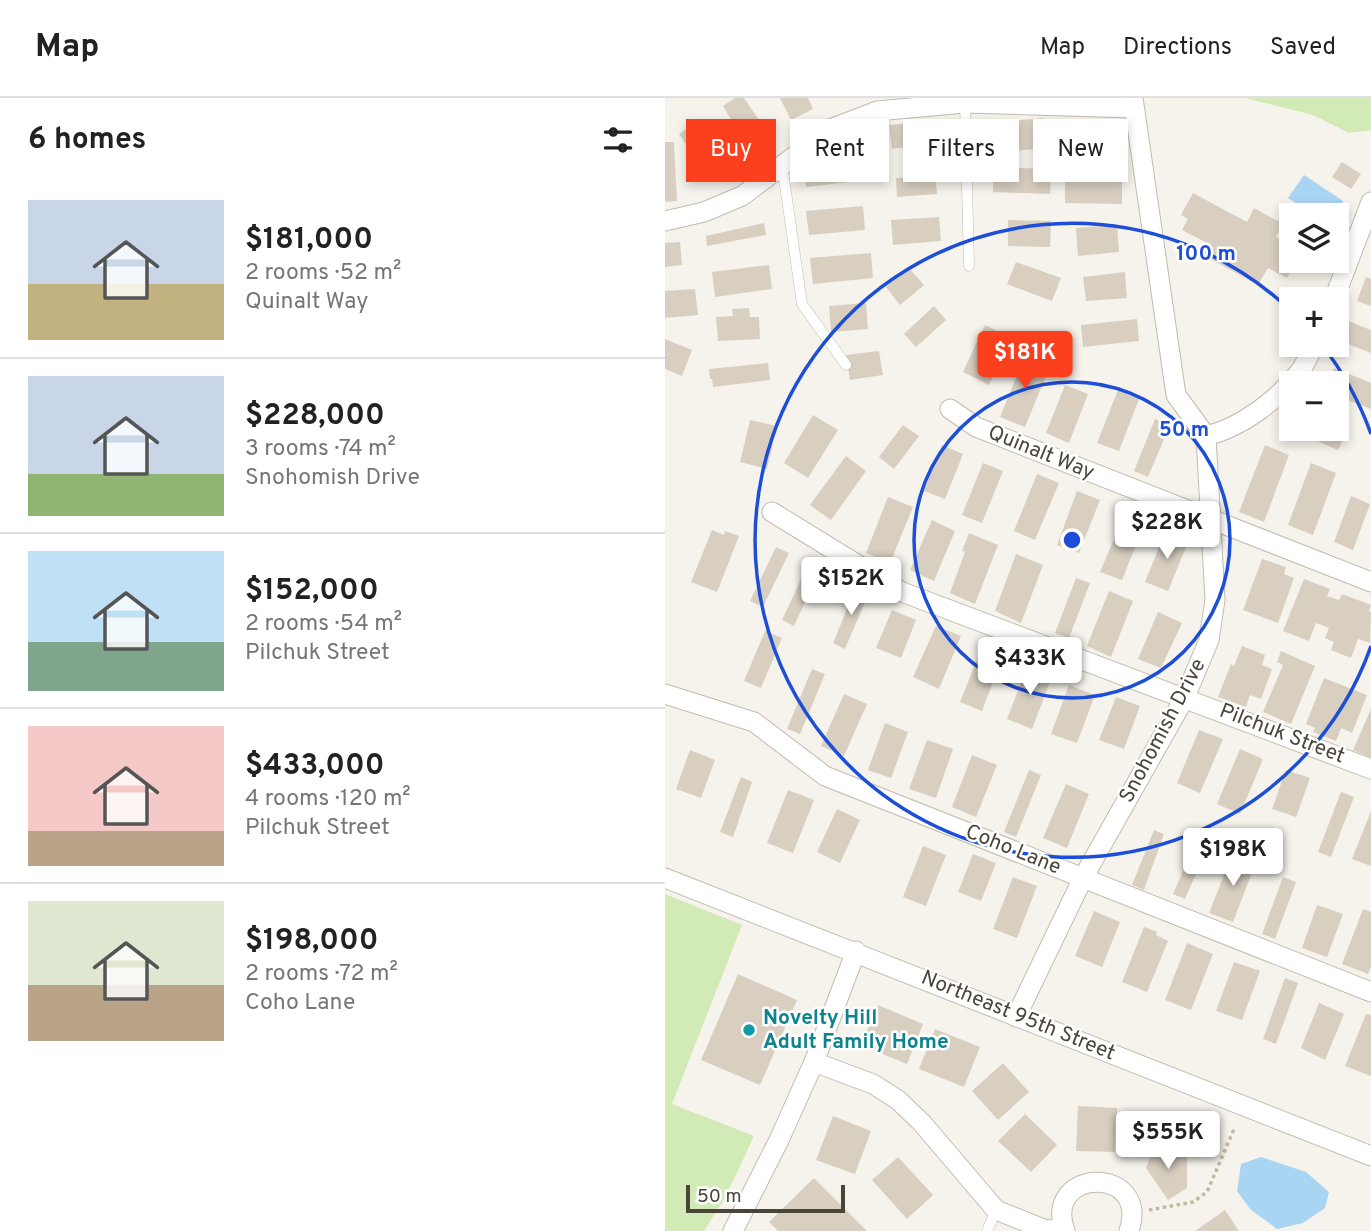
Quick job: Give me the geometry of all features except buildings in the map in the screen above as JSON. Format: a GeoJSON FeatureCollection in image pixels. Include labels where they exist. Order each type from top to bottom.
{"type":"FeatureCollection","features":[{"type":"Feature","properties":{"kind":"street"},"geometry":{"type":"LineString","coordinates":[[665,221],[704,212],[742,196],[830,129],[877,110],[965,103],[1133,103],[1176,395],[1206,436],[1225,431],[1269,403],[1301,369],[1308,357]]}},
{"type":"Feature","properties":{"kind":"street"},"geometry":{"type":"LineString","coordinates":[[1339,287],[1371,202]]}},
{"type":"Feature","properties":{"kind":"street","name":"Quinalt Way"},"geometry":{"type":"LineString","coordinates":[[950,409],[976,426],[1371,582]]}},
{"type":"Feature","properties":{"kind":"street","name":"Snohomish Drive"},"geometry":{"type":"LineString","coordinates":[[1016,1017],[1083,878],[1185,697],[1209,640],[1215,600],[1206,436]]}},
{"type":"Feature","properties":{"kind":"street","name":"Pilchuk Street"},"geometry":{"type":"LineString","coordinates":[[772,512],[902,592],[1371,769]]}},
{"type":"Feature","properties":{"kind":"street","name":"Coho Lane"},"geometry":{"type":"LineString","coordinates":[[665,694],[754,722],[825,776],[1371,992]]}},
{"type":"Feature","properties":{"kind":"street","name":"Northeast 95th Street"},"geometry":{"type":"LineString","coordinates":[[665,878],[1371,1156]]}},
{"type":"Feature","properties":{"kind":"street"},"geometry":{"type":"LineString","coordinates":[[733,1231],[779,1140],[814,1062],[856,951]]}},
{"type":"Feature","properties":{"kind":"street"},"geometry":{"type":"LineString","coordinates":[[814,1062],[873,1084],[898,1100],[922,1123],[996,1210],[1046,1230],[1065,1230],[1062,1220],[1066,1200],[1079,1186],[1099,1181],[1118,1188],[1125,1195],[1132,1213],[1129,1231]]}},
{"type":"Feature","properties":{"kind":"lane"},"geometry":{"type":"LineString","coordinates":[[965,103],[968,266]]}},
{"type":"Feature","properties":{"kind":"lane"},"geometry":{"type":"LineString","coordinates":[[782,164],[802,304],[846,365]]}},
{"type":"Feature","properties":{"kind":"lane"},"geometry":{"type":"LineString","coordinates":[[987,1231],[996,1210]]}},
{"type":"Feature","properties":{"kind":"path"},"geometry":{"type":"LineString","coordinates":[[1143,1211],[1179,1206],[1201,1197],[1210,1185],[1234,1129]]}},
{"type":"Feature","properties":{"kind":"green space"},"geometry":{"type":"Polygon","coordinates":[[[1245,98],[1371,98],[1371,130],[1349,133],[1313,115],[1245,98]]]}},
{"type":"Feature","properties":{"kind":"green space"},"geometry":{"type":"Polygon","coordinates":[[[665,894],[742,925],[672,1104],[754,1136],[725,1198],[704,1231],[665,1231],[665,894]]]}},
{"type":"Feature","properties":{"kind":"water"},"geometry":{"type":"Polygon","coordinates":[[[1304,175],[1343,201],[1296,203],[1288,198],[1304,175]]]}},
{"type":"Feature","properties":{"kind":"water"},"geometry":{"type":"Polygon","coordinates":[[[1261,1157],[1306,1172],[1329,1192],[1325,1208],[1303,1223],[1277,1229],[1250,1209],[1237,1191],[1241,1164],[1261,1157]]]}},
{"type":"Feature","properties":{"kind":"place","name":"Novelty Hill Adult Family Home"},"geometry":{"type":"Point","coordinates":[749,1030]}}]}
